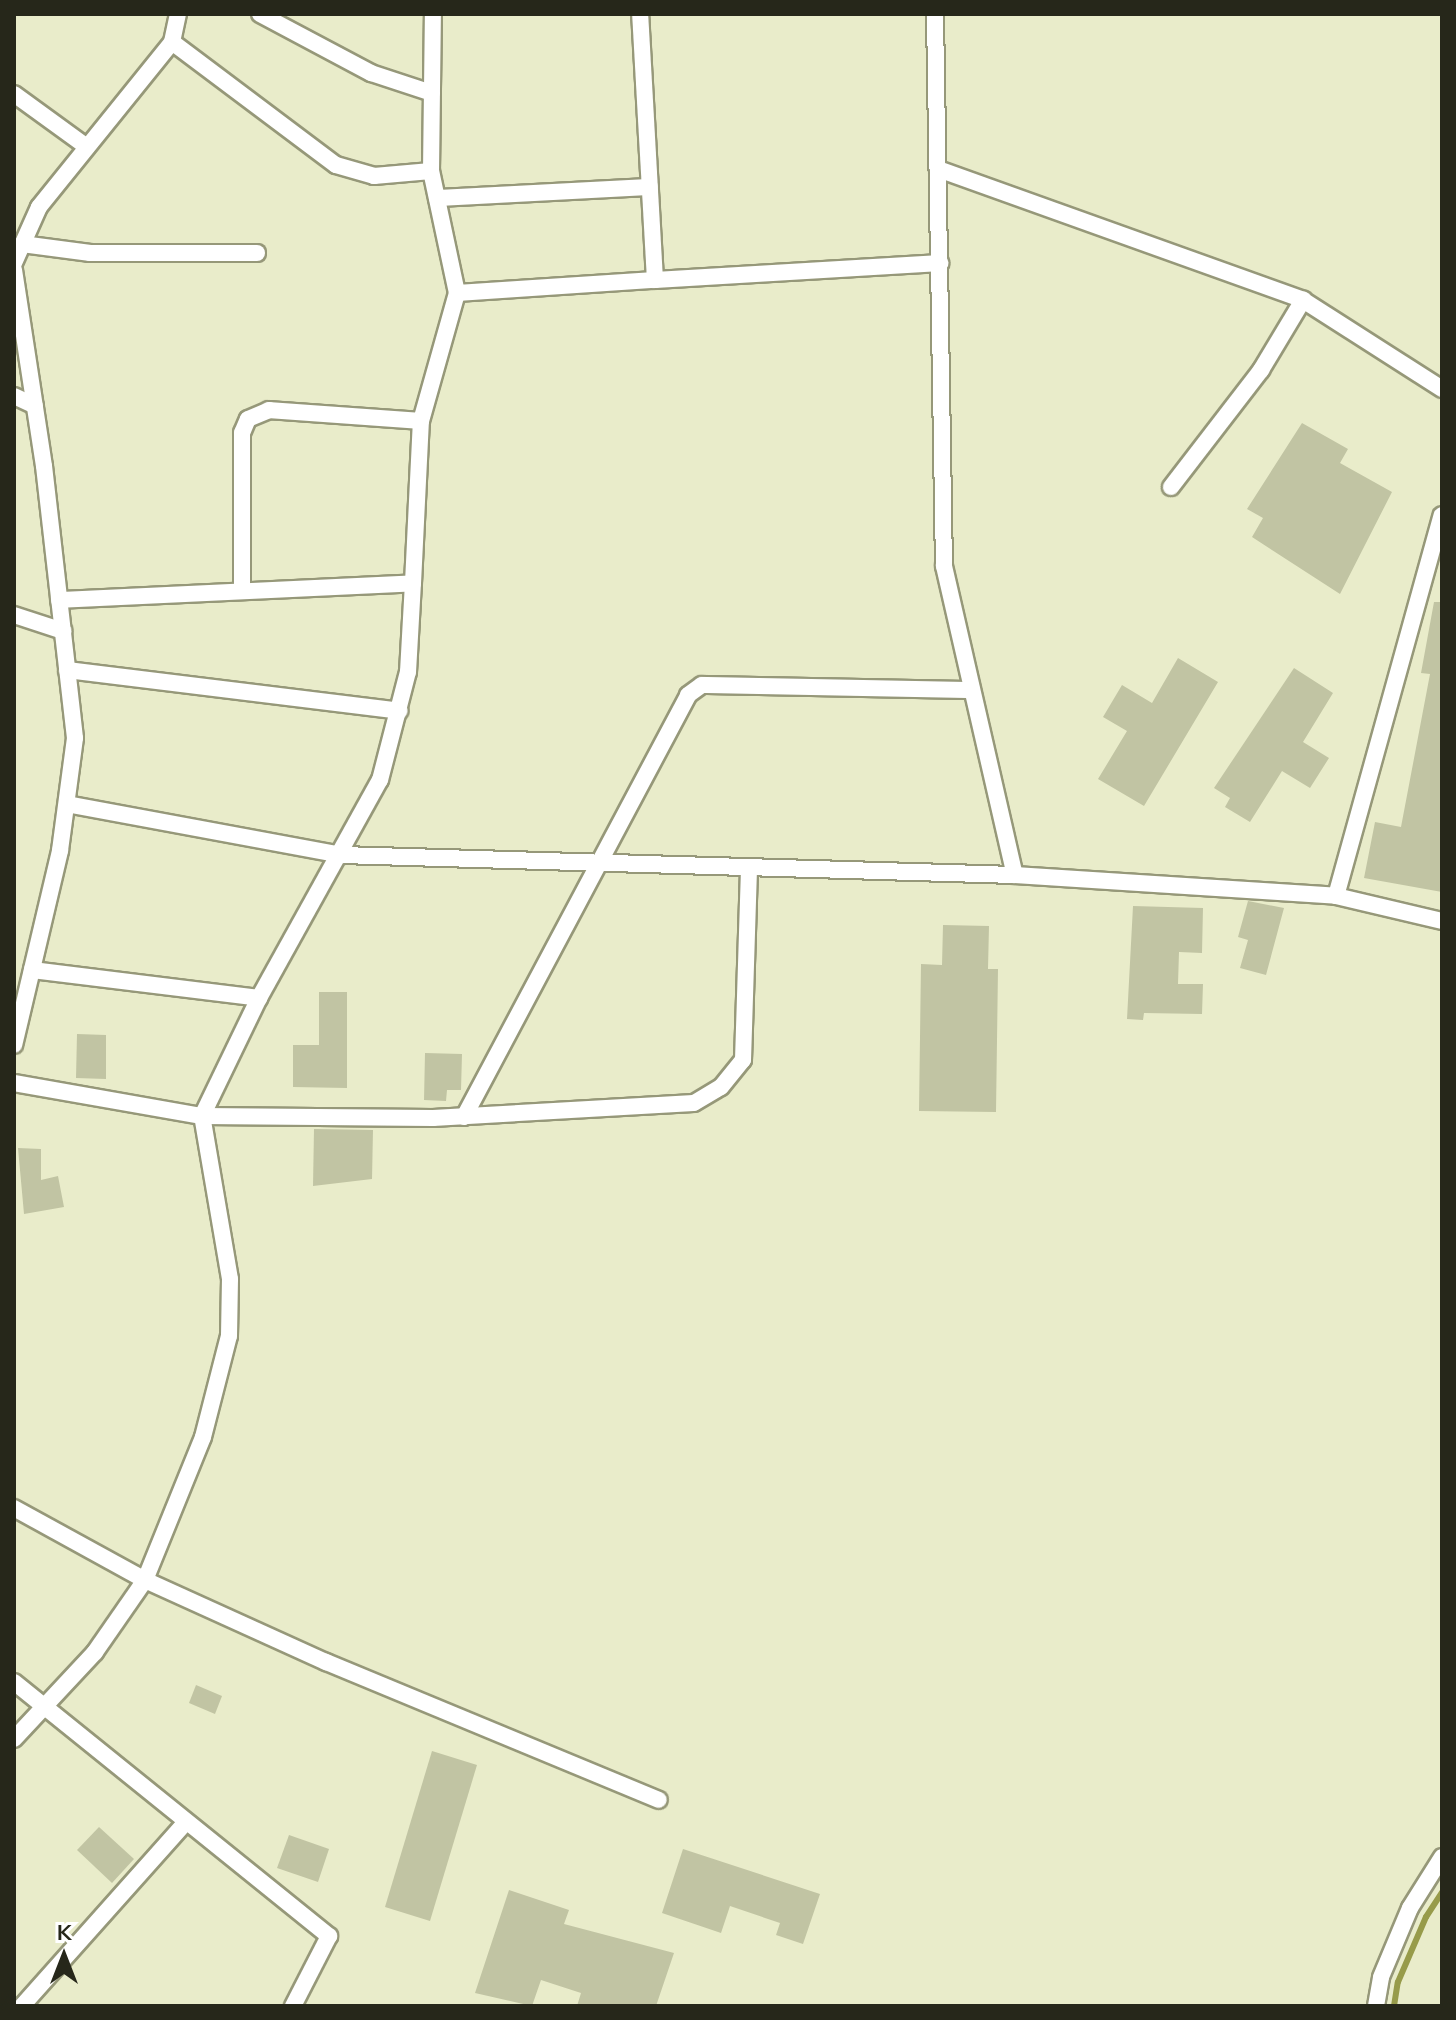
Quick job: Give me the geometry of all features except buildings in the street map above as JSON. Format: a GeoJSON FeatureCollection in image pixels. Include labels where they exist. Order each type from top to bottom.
{"type":"FeatureCollection","features":[{"type":"Feature","properties":{"kind":"street"},"geometry":{"type":"LineString","coordinates":[[14,263],[39,207],[172,42],[178,14]]}},
{"type":"Feature","properties":{"kind":"street"},"geometry":{"type":"LineString","coordinates":[[260,14],[371,73],[432,93]]}},
{"type":"Feature","properties":{"kind":"street"},"geometry":{"type":"LineString","coordinates":[[14,1739],[95,1652],[145,1580],[203,1437],[229,1336],[230,1279],[202,1116],[259,998],[380,780],[399,711],[408,672],[421,421],[457,293],[431,171],[433,14]]}},
{"type":"Feature","properties":{"kind":"street"},"geometry":{"type":"LineString","coordinates":[[640,14],[655,280]]}},
{"type":"Feature","properties":{"kind":"street"},"geometry":{"type":"LineString","coordinates":[[935,14],[944,566],[1015,875]]}},
{"type":"Feature","properties":{"kind":"street"},"geometry":{"type":"LineString","coordinates":[[172,42],[336,165],[374,176],[431,171]]}},
{"type":"Feature","properties":{"kind":"street"},"geometry":{"type":"LineString","coordinates":[[14,94],[87,147]]}},
{"type":"Feature","properties":{"kind":"street"},"geometry":{"type":"LineString","coordinates":[[938,169],[1303,300],[1442,389]]}},
{"type":"Feature","properties":{"kind":"street"},"geometry":{"type":"LineString","coordinates":[[437,198],[650,187]]}},
{"type":"Feature","properties":{"kind":"street"},"geometry":{"type":"LineString","coordinates":[[22,244],[90,253],[257,253]]}},
{"type":"Feature","properties":{"kind":"street"},"geometry":{"type":"LineString","coordinates":[[457,293],[940,263]]}},
{"type":"Feature","properties":{"kind":"street"},"geometry":{"type":"LineString","coordinates":[[14,270],[35,406],[75,738],[67,804],[14,1045]]}},
{"type":"Feature","properties":{"kind":"street"},"geometry":{"type":"LineString","coordinates":[[1171,487],[1261,370],[1303,300]]}},
{"type":"Feature","properties":{"kind":"street"},"geometry":{"type":"LineString","coordinates":[[14,396],[35,406]]}},
{"type":"Feature","properties":{"kind":"street"},"geometry":{"type":"LineString","coordinates":[[242,591],[242,433],[248,419],[269,410],[421,421]]}},
{"type":"Feature","properties":{"kind":"street"},"geometry":{"type":"LineString","coordinates":[[1336,896],[1442,515]]}},
{"type":"Feature","properties":{"kind":"street"},"geometry":{"type":"LineString","coordinates":[[59,600],[413,583]]}},
{"type":"Feature","properties":{"kind":"street"},"geometry":{"type":"LineString","coordinates":[[14,615],[63,631]]}},
{"type":"Feature","properties":{"kind":"street"},"geometry":{"type":"LineString","coordinates":[[67,670],[399,711]]}},
{"type":"Feature","properties":{"kind":"street"},"geometry":{"type":"LineString","coordinates":[[464,1117],[688,695],[702,685],[972,690]]}},
{"type":"Feature","properties":{"kind":"street"},"geometry":{"type":"LineString","coordinates":[[67,804],[341,855],[597,866],[1015,875],[1336,896],[1442,921]]}},
{"type":"Feature","properties":{"kind":"street"},"geometry":{"type":"LineString","coordinates":[[14,1083],[202,1116],[464,1117],[694,1103],[721,1087],[743,1060],[749,868]]}},
{"type":"Feature","properties":{"kind":"street"},"geometry":{"type":"LineString","coordinates":[[32,970],[259,998]]}},
{"type":"Feature","properties":{"kind":"street"},"geometry":{"type":"LineString","coordinates":[[14,1508],[145,1580],[326,1662],[659,1800]]}},
{"type":"Feature","properties":{"kind":"street"},"geometry":{"type":"LineString","coordinates":[[14,1682],[329,1936],[293,2006]]}},
{"type":"Feature","properties":{"kind":"street"},"geometry":{"type":"LineString","coordinates":[[22,2006],[186,1822]]}},
{"type":"Feature","properties":{"kind":"street"},"geometry":{"type":"LineString","coordinates":[[1376,2006],[1381,1977],[1410,1908],[1442,1857]]}},
{"type":"Feature","properties":{"kind":"waterway"},"geometry":{"type":"LineString","coordinates":[[1394,2006],[1398,1982],[1426,1917],[1442,1892]]}}]}
